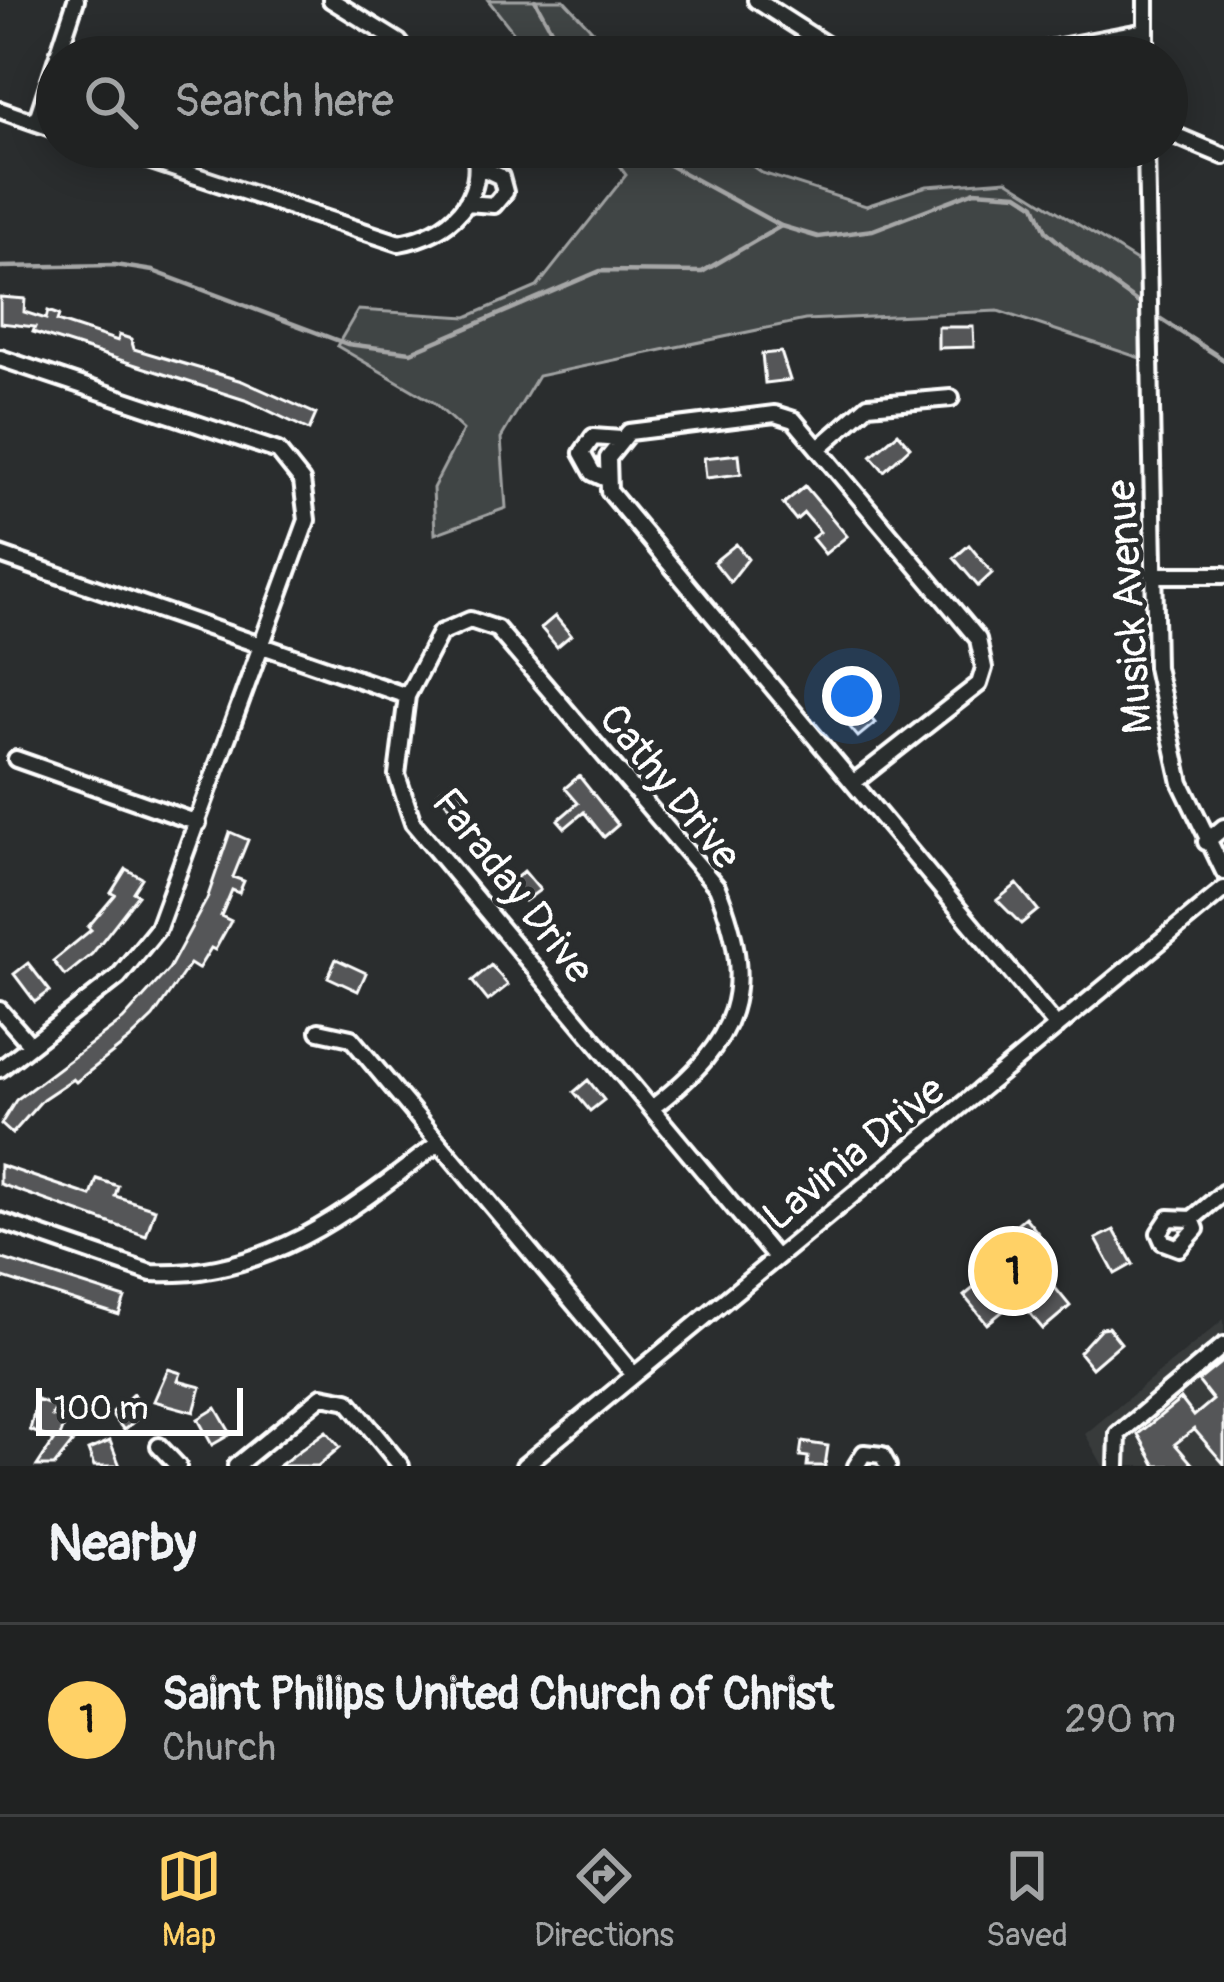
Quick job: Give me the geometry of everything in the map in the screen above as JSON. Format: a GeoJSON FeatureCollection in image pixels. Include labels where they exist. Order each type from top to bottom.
{"type":"FeatureCollection","features":[{"type":"Feature","properties":{"kind":"street"},"geometry":{"type":"LineString","coordinates":[[64,36],[76,0]]}},
{"type":"Feature","properties":{"kind":"street"},"geometry":{"type":"LineString","coordinates":[[332,0],[389,36]]}},
{"type":"Feature","properties":{"kind":"street"},"geometry":{"type":"LineString","coordinates":[[756,0],[812,36]]}},
{"type":"Feature","properties":{"kind":"street"},"geometry":{"type":"LineString","coordinates":[[1146,0],[1146,36]]}},
{"type":"Feature","properties":{"kind":"street"},"geometry":{"type":"LineString","coordinates":[[1119,36],[1146,31]]}},
{"type":"Feature","properties":{"kind":"street"},"geometry":{"type":"LineString","coordinates":[[0,110],[36,122]]}},
{"type":"Feature","properties":{"kind":"street"},"geometry":{"type":"LineString","coordinates":[[1188,141],[1224,157]]}},
{"type":"Feature","properties":{"kind":"street"},"geometry":{"type":"LineString","coordinates":[[172,168],[400,244],[434,234],[466,203],[477,187],[478,168]]}},
{"type":"Feature","properties":{"kind":"street"},"geometry":{"type":"LineString","coordinates":[[466,203],[494,205],[505,192],[501,177],[482,168]]}},
{"type":"Feature","properties":{"kind":"street","name":"Musick Avenue"},"geometry":{"type":"LineString","coordinates":[[1146,168],[1152,575],[1164,721],[1181,784],[1224,872]]}},
{"type":"Feature","properties":{"kind":"street"},"geometry":{"type":"LineString","coordinates":[[0,358],[278,451],[302,481],[307,520],[158,928],[140,956],[0,1070]]}},
{"type":"Feature","properties":{"kind":"street"},"geometry":{"type":"LineString","coordinates":[[820,447],[868,405],[951,398]]}},
{"type":"Feature","properties":{"kind":"street"},"geometry":{"type":"LineString","coordinates":[[853,783],[979,684],[984,668],[978,639],[794,420],[775,414],[629,432],[608,458],[609,491],[853,783],[1057,1027]]}},
{"type":"Feature","properties":{"kind":"street"},"geometry":{"type":"LineString","coordinates":[[606,479],[593,473],[582,453],[593,437],[621,439]]}},
{"type":"Feature","properties":{"kind":"street"},"geometry":{"type":"LineString","coordinates":[[0,555],[407,696]]}},
{"type":"Feature","properties":{"kind":"street"},"geometry":{"type":"LineString","coordinates":[[1152,575],[1224,575]]}},
{"type":"Feature","properties":{"kind":"street","name":"Cathy Drive"},"geometry":{"type":"LineString","coordinates":[[407,696],[440,633],[470,620],[497,628],[716,887],[737,937],[741,984],[727,1031],[697,1073],[652,1108]]}},
{"type":"Feature","properties":{"kind":"street","name":"Faraday Drive"},"geometry":{"type":"LineString","coordinates":[[407,696],[397,775],[413,823],[776,1258]]}},
{"type":"Feature","properties":{"kind":"street"},"geometry":{"type":"LineString","coordinates":[[16,759],[198,824]]}},
{"type":"Feature","properties":{"kind":"street"},"geometry":{"type":"LineString","coordinates":[[1206,842],[1224,827]]}},
{"type":"Feature","properties":{"kind":"street","name":"Lavinia Drive"},"geometry":{"type":"LineString","coordinates":[[524,1466],[1224,889]]}},
{"type":"Feature","properties":{"kind":"street"},"geometry":{"type":"LineString","coordinates":[[0,1010],[28,1043]]}},
{"type":"Feature","properties":{"kind":"street"},"geometry":{"type":"LineString","coordinates":[[320,1031],[351,1038],[634,1375]]}},
{"type":"Feature","properties":{"kind":"street"},"geometry":{"type":"LineString","coordinates":[[0,1221],[151,1273],[250,1260],[329,1226],[437,1144]]}},
{"type":"Feature","properties":{"kind":"street"},"geometry":{"type":"LineString","coordinates":[[1192,1219],[1224,1192]]}},
{"type":"Feature","properties":{"kind":"street"},"geometry":{"type":"LineString","coordinates":[[1117,1466],[1118,1434],[1224,1345]]}},
{"type":"Feature","properties":{"kind":"street"},"geometry":{"type":"LineString","coordinates":[[236,1466],[322,1396],[348,1401],[401,1466]]}},
{"type":"Feature","properties":{"kind":"street"},"geometry":{"type":"LineString","coordinates":[[159,1446],[178,1466]]}},
{"type":"Feature","properties":{"kind":"street"},"geometry":{"type":"LineString","coordinates":[[856,1466],[864,1453],[882,1455],[889,1466]]}},
{"type":"Feature","properties":{"kind":"shaded area"},"geometry":{"type":"Polygon","coordinates":[[[488,0],[564,0],[597,36],[516,36],[488,0]]]}},
{"type":"Feature","properties":{"kind":"shaded area"},"geometry":{"type":"Polygon","coordinates":[[[621,168],[755,168],[866,206],[927,186],[1007,180],[1140,263],[1140,358],[998,311],[805,320],[538,376],[501,438],[506,508],[435,534],[433,488],[463,430],[433,402],[337,346],[358,310],[467,317],[537,287],[626,175],[621,168]]]}},
{"type":"Feature","properties":{"kind":"shaded area"},"geometry":{"type":"Polygon","coordinates":[[[1224,1319],[1224,1466],[1103,1466],[1085,1434],[1224,1319]]]}},
{"type":"Feature","properties":{"kind":"building"},"geometry":{"type":"Polygon","coordinates":[[[0,297],[25,299],[24,312],[46,319],[48,311],[59,315],[57,321],[118,341],[119,335],[131,339],[134,349],[242,381],[316,414],[309,430],[248,401],[33,332],[35,327],[0,323],[0,297]]]}},
{"type":"Feature","properties":{"kind":"building"},"geometry":{"type":"Polygon","coordinates":[[[938,327],[973,327],[974,347],[938,348],[938,327]]]}},
{"type":"Feature","properties":{"kind":"building"},"geometry":{"type":"Polygon","coordinates":[[[781,352],[790,380],[765,383],[762,354],[781,352]]]}},
{"type":"Feature","properties":{"kind":"building"},"geometry":{"type":"Polygon","coordinates":[[[898,433],[910,447],[884,471],[871,456],[898,433]]]}},
{"type":"Feature","properties":{"kind":"building"},"geometry":{"type":"Polygon","coordinates":[[[739,454],[741,474],[706,478],[704,458],[739,454]]]}},
{"type":"Feature","properties":{"kind":"building"},"geometry":{"type":"Polygon","coordinates":[[[805,486],[847,536],[825,554],[812,538],[820,532],[804,513],[796,520],[783,504],[805,486]]]}},
{"type":"Feature","properties":{"kind":"building"},"geometry":{"type":"Polygon","coordinates":[[[736,544],[748,559],[730,582],[714,562],[736,544]]]}},
{"type":"Feature","properties":{"kind":"building"},"geometry":{"type":"Polygon","coordinates":[[[969,545],[992,573],[978,586],[954,558],[969,545]]]}},
{"type":"Feature","properties":{"kind":"building"},"geometry":{"type":"Polygon","coordinates":[[[555,616],[571,635],[557,647],[541,628],[555,616]]]}},
{"type":"Feature","properties":{"kind":"building"},"geometry":{"type":"Polygon","coordinates":[[[850,693],[875,723],[858,737],[833,707],[850,693]]]}},
{"type":"Feature","properties":{"kind":"building"},"geometry":{"type":"Polygon","coordinates":[[[579,776],[618,825],[604,837],[584,812],[565,828],[558,820],[578,803],[565,788],[579,776]]]}},
{"type":"Feature","properties":{"kind":"building"},"geometry":{"type":"Polygon","coordinates":[[[452,781],[468,801],[454,812],[438,793],[452,781]]]}},
{"type":"Feature","properties":{"kind":"building"},"geometry":{"type":"Polygon","coordinates":[[[230,832],[248,840],[233,877],[244,881],[239,893],[232,890],[221,916],[231,921],[215,950],[211,948],[198,969],[190,964],[153,1017],[129,1040],[76,1082],[73,1079],[43,1099],[12,1134],[1,1124],[16,1100],[123,1020],[169,969],[207,899],[230,832]]]}},
{"type":"Feature","properties":{"kind":"building"},"geometry":{"type":"Polygon","coordinates":[[[126,869],[142,878],[133,892],[138,895],[92,954],[65,976],[53,961],[91,930],[88,927],[115,895],[111,893],[126,869]]]}},
{"type":"Feature","properties":{"kind":"building"},"geometry":{"type":"Polygon","coordinates":[[[524,871],[540,890],[525,901],[510,883],[524,871]]]}},
{"type":"Feature","properties":{"kind":"building"},"geometry":{"type":"Polygon","coordinates":[[[1017,884],[1038,910],[1021,924],[997,900],[1017,884]]]}},
{"type":"Feature","properties":{"kind":"building"},"geometry":{"type":"Polygon","coordinates":[[[336,959],[366,973],[358,991],[328,977],[336,959]]]}},
{"type":"Feature","properties":{"kind":"building"},"geometry":{"type":"Polygon","coordinates":[[[28,963],[50,991],[35,1002],[14,974],[28,963]]]}},
{"type":"Feature","properties":{"kind":"building"},"geometry":{"type":"Polygon","coordinates":[[[491,965],[508,985],[488,1001],[472,981],[491,965]]]}},
{"type":"Feature","properties":{"kind":"building"},"geometry":{"type":"Polygon","coordinates":[[[588,1080],[604,1100],[590,1111],[574,1092],[588,1080]]]}},
{"type":"Feature","properties":{"kind":"building"},"geometry":{"type":"Polygon","coordinates":[[[0,1165],[91,1196],[97,1179],[118,1186],[115,1196],[155,1209],[146,1236],[0,1184],[0,1165]]]}},
{"type":"Feature","properties":{"kind":"building"},"geometry":{"type":"Polygon","coordinates":[[[1025,1217],[1046,1243],[1030,1257],[1070,1306],[1043,1329],[1018,1299],[987,1324],[964,1296],[988,1276],[974,1259],[1025,1217]]]}},
{"type":"Feature","properties":{"kind":"building"},"geometry":{"type":"Polygon","coordinates":[[[1114,1230],[1133,1264],[1115,1274],[1096,1239],[1114,1230]]]}},
{"type":"Feature","properties":{"kind":"building"},"geometry":{"type":"Polygon","coordinates":[[[0,1258],[125,1298],[119,1315],[0,1277],[0,1258]]]}},
{"type":"Feature","properties":{"kind":"building"},"geometry":{"type":"Polygon","coordinates":[[[1108,1327],[1121,1343],[1092,1368],[1079,1352],[1101,1328],[1108,1327]]]}},
{"type":"Feature","properties":{"kind":"building"},"geometry":{"type":"Polygon","coordinates":[[[1224,1360],[1224,1464],[1194,1429],[1175,1444],[1194,1466],[1156,1466],[1138,1434],[1181,1399],[1194,1416],[1213,1400],[1198,1381],[1224,1360]]]}},
{"type":"Feature","properties":{"kind":"building"},"geometry":{"type":"Polygon","coordinates":[[[168,1369],[181,1373],[178,1381],[201,1387],[194,1412],[154,1401],[168,1369]]]}},
{"type":"Feature","properties":{"kind":"building"},"geometry":{"type":"Polygon","coordinates":[[[133,1394],[147,1410],[124,1430],[111,1414],[133,1394]]]}},
{"type":"Feature","properties":{"kind":"building"},"geometry":{"type":"Polygon","coordinates":[[[37,1400],[56,1407],[52,1416],[66,1421],[60,1437],[73,1442],[54,1466],[37,1466],[54,1440],[30,1430],[37,1400]]]}},
{"type":"Feature","properties":{"kind":"building"},"geometry":{"type":"Polygon","coordinates":[[[216,1408],[231,1434],[212,1445],[198,1419],[216,1408]]]}},
{"type":"Feature","properties":{"kind":"building"},"geometry":{"type":"Polygon","coordinates":[[[326,1431],[340,1447],[318,1466],[279,1466],[326,1431]]]}},
{"type":"Feature","properties":{"kind":"building"},"geometry":{"type":"Polygon","coordinates":[[[110,1441],[120,1466],[94,1466],[88,1450],[110,1441]]]}},
{"type":"Feature","properties":{"kind":"building"},"geometry":{"type":"Polygon","coordinates":[[[802,1442],[828,1446],[825,1466],[807,1466],[808,1457],[800,1456],[802,1442]]]}},
{"type":"Feature","properties":{"kind":"waterway"},"geometry":{"type":"LineString","coordinates":[[535,0],[555,36]]}},
{"type":"Feature","properties":{"kind":"waterway"},"geometry":{"type":"LineString","coordinates":[[675,168],[781,226],[818,237],[873,230],[975,191],[1018,194],[1035,205],[1046,231],[1144,307]]}},
{"type":"Feature","properties":{"kind":"waterway"},"geometry":{"type":"LineString","coordinates":[[0,267],[115,265],[153,271],[347,344],[411,352],[600,271],[702,272],[781,226]]}},
{"type":"Feature","properties":{"kind":"waterway"},"geometry":{"type":"LineString","coordinates":[[1153,314],[1224,360]]}},
{"type":"Feature","properties":{"kind":"place","name":"Saint Philips United Church of Christ"},"geometry":{"type":"Point","coordinates":[1013,1271]}}]}
